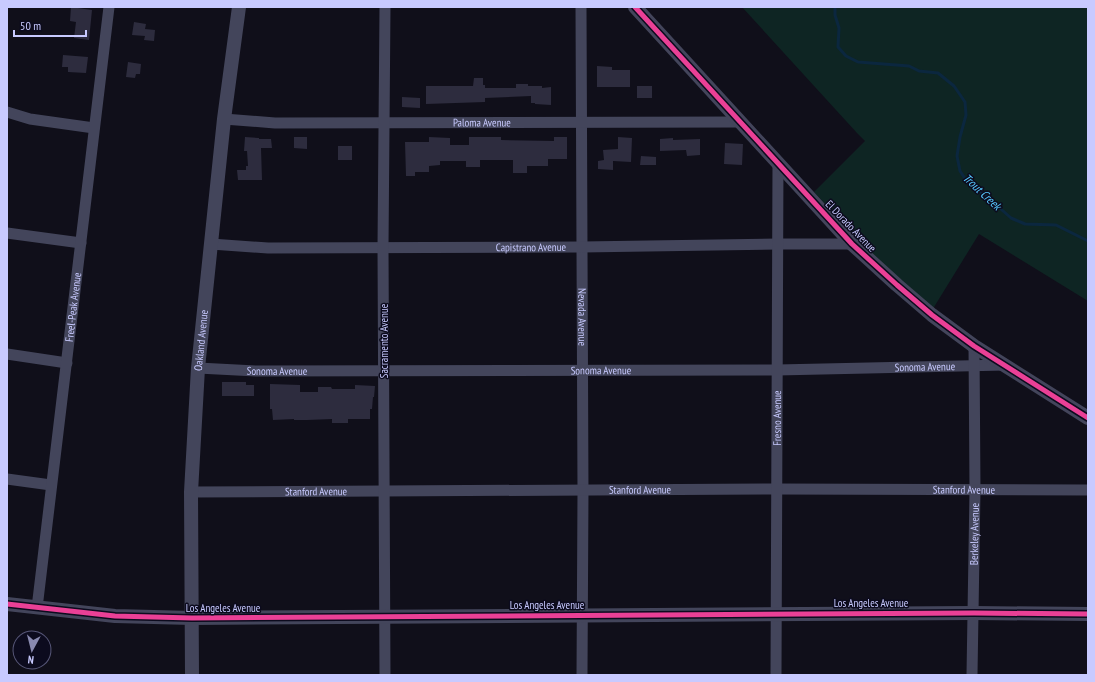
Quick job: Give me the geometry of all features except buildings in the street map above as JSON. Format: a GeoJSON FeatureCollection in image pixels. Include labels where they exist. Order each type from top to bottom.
{"type":"FeatureCollection","features":[{"type":"Feature","properties":{"kind":"street","name":"Freel-Peak Avenue"},"geometry":{"type":"LineString","coordinates":[[37,608],[109,7]]}},
{"type":"Feature","properties":{"kind":"street","name":"Oakland Avenue"},"geometry":{"type":"LineString","coordinates":[[192,675],[191,492],[198,368],[224,119],[239,7]]}},
{"type":"Feature","properties":{"kind":"street","name":"Sacramento Avenue"},"geometry":{"type":"LineString","coordinates":[[385,7],[383,247],[385,675]]}},
{"type":"Feature","properties":{"kind":"street","name":"Nevada Avenue"},"geometry":{"type":"LineString","coordinates":[[581,7],[583,491],[582,675]]}},
{"type":"Feature","properties":{"kind":"street","name":"El Dorado Avenue"},"geometry":{"type":"LineString","coordinates":[[634,7],[852,244],[920,305],[974,346],[1088,418]]}},
{"type":"Feature","properties":{"kind":"street"},"geometry":{"type":"LineString","coordinates":[[7,112],[30,119],[94,128]]}},
{"type":"Feature","properties":{"kind":"street","name":"Paloma Avenue"},"geometry":{"type":"LineString","coordinates":[[224,119],[275,123],[741,122]]}},
{"type":"Feature","properties":{"kind":"street","name":"Fresno Avenue"},"geometry":{"type":"LineString","coordinates":[[776,675],[778,162]]}},
{"type":"Feature","properties":{"kind":"street"},"geometry":{"type":"LineString","coordinates":[[7,233],[81,243]]}},
{"type":"Feature","properties":{"kind":"street","name":"Capistrano Avenue"},"geometry":{"type":"LineString","coordinates":[[211,244],[268,248],[852,244]]}},
{"type":"Feature","properties":{"kind":"street","name":"Berkeley Avenue"},"geometry":{"type":"LineString","coordinates":[[972,675],[975,490],[974,346]]}},
{"type":"Feature","properties":{"kind":"street"},"geometry":{"type":"LineString","coordinates":[[7,354],[67,363]]}},
{"type":"Feature","properties":{"kind":"street","name":"Sonoma Avenue"},"geometry":{"type":"LineString","coordinates":[[198,368],[256,371],[777,370],[1005,365]]}},
{"type":"Feature","properties":{"kind":"street"},"geometry":{"type":"LineString","coordinates":[[7,479],[51,485]]}},
{"type":"Feature","properties":{"kind":"street","name":"Stanford Avenue"},"geometry":{"type":"LineString","coordinates":[[191,492],[777,489],[1088,490]]}},
{"type":"Feature","properties":{"kind":"street","name":"Los Angeles Avenue"},"geometry":{"type":"LineString","coordinates":[[7,604],[115,616],[192,618],[974,613],[1088,614]]}},
{"type":"Feature","properties":{"kind":"green space"},"geometry":{"type":"Polygon","coordinates":[[[742,7],[1088,7],[1088,301],[979,234],[931,312],[885,270],[814,192],[865,141],[742,7]]]}},
{"type":"Feature","properties":{"kind":"waterway","name":"Trout Creek"},"geometry":{"type":"LineString","coordinates":[[835,7],[835,15],[839,28],[838,47],[846,56],[858,62],[909,66],[919,71],[938,73],[954,86],[965,102],[966,115],[957,156],[960,171],[968,183],[985,195],[1011,218],[1025,224],[1056,225],[1088,241]]}},
{"type":"Feature","properties":{"kind":"cycle path"},"geometry":{"type":"LineString","coordinates":[[635,7],[852,244],[897,285],[932,315],[974,346],[1088,418]]}},
{"type":"Feature","properties":{"kind":"cycle path"},"geometry":{"type":"LineString","coordinates":[[7,604],[115,616],[192,618],[974,613],[1088,614]]}}]}
